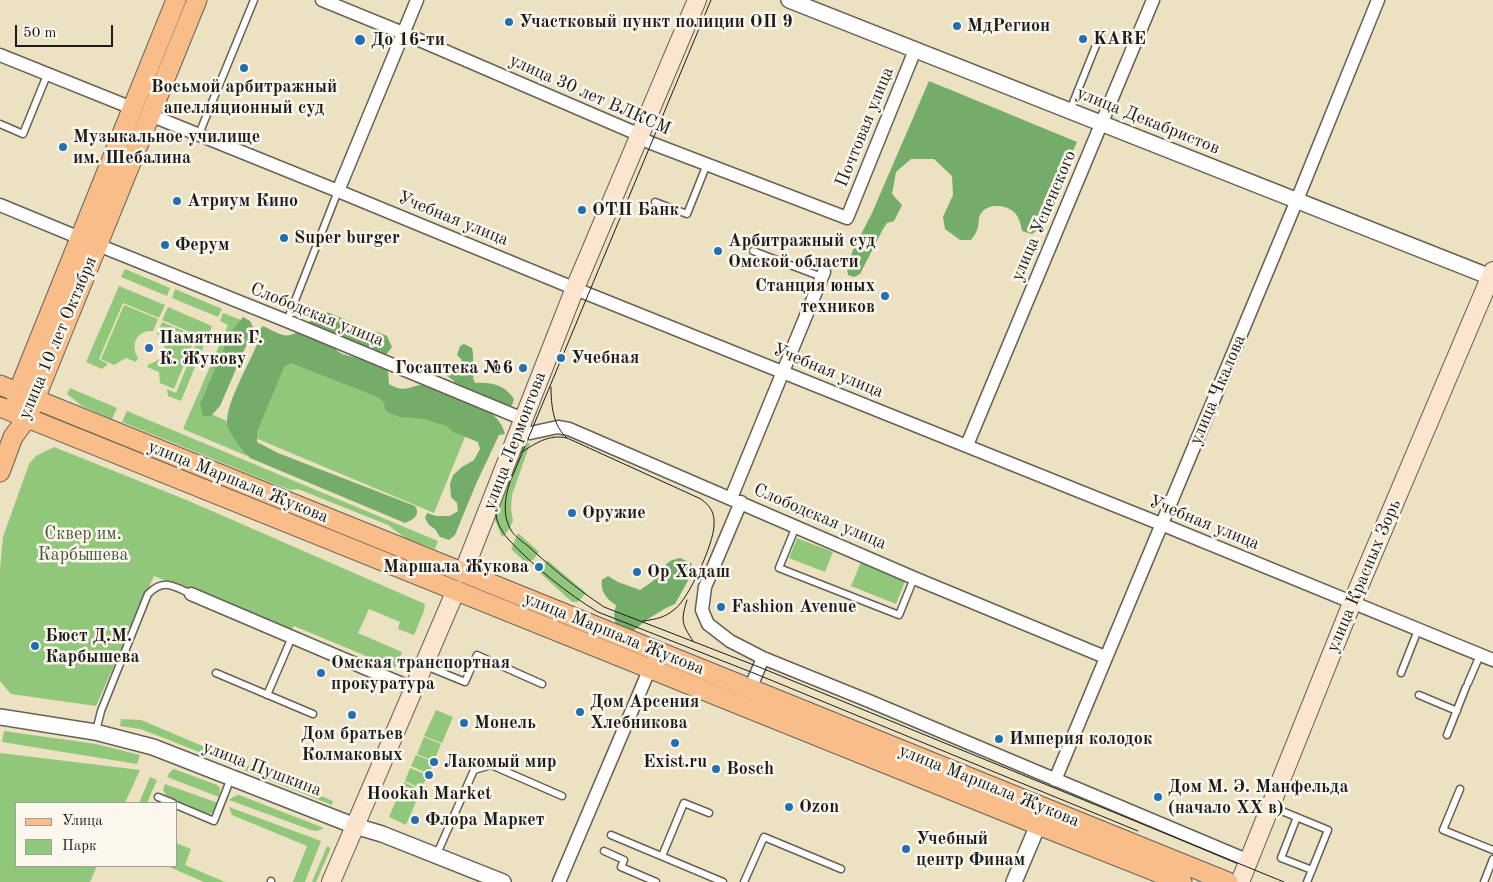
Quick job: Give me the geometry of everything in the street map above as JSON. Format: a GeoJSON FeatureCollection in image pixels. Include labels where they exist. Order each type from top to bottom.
{"type":"FeatureCollection","features":[{"type":"Feature","properties":{"kind":"main road","name":"улица 10 лет Октября"},"geometry":{"type":"LineString","coordinates":[[26,395],[80,238],[176,0]]}},
{"type":"Feature","properties":{"kind":"main road","name":"улица 10 лет Октября"},"geometry":{"type":"LineString","coordinates":[[0,472],[13,436],[13,413],[26,395],[98,245],[197,0]]}},
{"type":"Feature","properties":{"kind":"main road","name":"улица Лермонтова"},"geometry":{"type":"LineString","coordinates":[[331,882],[425,665],[575,288],[697,0]]}},
{"type":"Feature","properties":{"kind":"main road","name":"улица Красных Зорь"},"geometry":{"type":"LineString","coordinates":[[1240,882],[1352,603],[1492,275]]}},
{"type":"Feature","properties":{"kind":"main road","name":"улица Маршала Жукова"},"geometry":{"type":"LineString","coordinates":[[0,385],[463,573],[654,660],[1041,817],[1228,882]]}},
{"type":"Feature","properties":{"kind":"main road","name":"улица Маршала Жукова"},"geometry":{"type":"LineString","coordinates":[[13,413],[456,590],[654,660],[750,689],[1041,817],[1182,882]]}},
{"type":"Feature","properties":{"kind":"street","name":"улица 30 лет ВЛКСМ"},"geometry":{"type":"LineString","coordinates":[[322,0],[403,32],[640,135],[645,140],[847,218]]}},
{"type":"Feature","properties":{"kind":"street"},"geometry":{"type":"LineString","coordinates":[[338,191],[417,0]]}},
{"type":"Feature","properties":{"kind":"street","name":"улица Декабристов"},"geometry":{"type":"LineString","coordinates":[[789,0],[1492,275]]}},
{"type":"Feature","properties":{"kind":"street","name":"улица Успенского"},"geometry":{"type":"LineString","coordinates":[[967,445],[1153,0]]}},
{"type":"Feature","properties":{"kind":"street","name":"улица Чкалова"},"geometry":{"type":"LineString","coordinates":[[1055,780],[1297,200],[1378,0]]}},
{"type":"Feature","properties":{"kind":"street","name":"Почтовая улица"},"geometry":{"type":"LineString","coordinates":[[847,218],[915,50]]}},
{"type":"Feature","properties":{"kind":"street"},"geometry":{"type":"LineString","coordinates":[[0,55],[132,108]]}},
{"type":"Feature","properties":{"kind":"street","name":"Учебная улица"},"geometry":{"type":"LineString","coordinates":[[150,115],[1162,524],[1493,660]]}},
{"type":"Feature","properties":{"kind":"street"},"geometry":{"type":"LineString","coordinates":[[0,205],[80,238]]}},
{"type":"Feature","properties":{"kind":"street","name":"Слободская улица"},"geometry":{"type":"LineString","coordinates":[[98,245],[287,321],[520,424],[530,433],[558,427],[569,429],[914,578],[1105,657]]}},
{"type":"Feature","properties":{"kind":"street"},"geometry":{"type":"LineString","coordinates":[[736,500],[823,275]]}},
{"type":"Feature","properties":{"kind":"street","name":"улица Маршала Жукова"},"geometry":{"type":"LineString","coordinates":[[736,500],[705,587],[702,610],[708,624],[730,641],[763,658],[1249,860]]}},
{"type":"Feature","properties":{"kind":"street"},"geometry":{"type":"LineString","coordinates":[[191,594],[414,689]]}},
{"type":"Feature","properties":{"kind":"street"},"geometry":{"type":"LineString","coordinates":[[750,689],[763,658]]}},
{"type":"Feature","properties":{"kind":"street"},"geometry":{"type":"LineString","coordinates":[[559,882],[654,660]]}},
{"type":"Feature","properties":{"kind":"street","name":"улица Пушкина"},"geometry":{"type":"LineString","coordinates":[[0,716],[95,732],[154,747],[503,882]]}},
{"type":"Feature","properties":{"kind":"street"},"geometry":{"type":"LineString","coordinates":[[1014,882],[1041,817]]}},
{"type":"Feature","properties":{"kind":"lane"},"geometry":{"type":"LineString","coordinates":[[199,134],[254,0]]}},
{"type":"Feature","properties":{"kind":"lane"},"geometry":{"type":"LineString","coordinates":[[1070,110],[1101,33]]}},
{"type":"Feature","properties":{"kind":"lane"},"geometry":{"type":"LineString","coordinates":[[0,124],[23,134],[47,75]]}},
{"type":"Feature","properties":{"kind":"lane"},"geometry":{"type":"LineString","coordinates":[[655,202],[687,214],[707,164]]}},
{"type":"Feature","properties":{"kind":"lane"},"geometry":{"type":"LineString","coordinates":[[287,321],[338,191]]}},
{"type":"Feature","properties":{"kind":"lane"},"geometry":{"type":"LineString","coordinates":[[753,250],[823,275]]}},
{"type":"Feature","properties":{"kind":"lane"},"geometry":{"type":"LineString","coordinates":[[796,526],[779,568],[899,615],[914,578]]}},
{"type":"Feature","properties":{"kind":"lane"},"geometry":{"type":"LineString","coordinates":[[95,732],[101,711],[148,594],[155,587],[164,584],[191,594]]}},
{"type":"Feature","properties":{"kind":"lane"},"geometry":{"type":"LineString","coordinates":[[1401,673],[1418,630]]}},
{"type":"Feature","properties":{"kind":"lane"},"geometry":{"type":"LineString","coordinates":[[268,695],[292,637]]}},
{"type":"Feature","properties":{"kind":"lane"},"geometry":{"type":"LineString","coordinates":[[425,665],[465,682],[476,655],[542,684]]}},
{"type":"Feature","properties":{"kind":"lane"},"geometry":{"type":"LineString","coordinates":[[1446,736],[1480,656]]}},
{"type":"Feature","properties":{"kind":"lane"},"geometry":{"type":"LineString","coordinates":[[216,672],[313,714]]}},
{"type":"Feature","properties":{"kind":"lane"},"geometry":{"type":"LineString","coordinates":[[1419,695],[1456,711]]}},
{"type":"Feature","properties":{"kind":"lane"},"geometry":{"type":"LineString","coordinates":[[436,856],[474,770],[491,765],[562,796]]}},
{"type":"Feature","properties":{"kind":"lane"},"geometry":{"type":"LineString","coordinates":[[178,806],[214,821],[232,777]]}},
{"type":"Feature","properties":{"kind":"lane"},"geometry":{"type":"LineString","coordinates":[[1460,789],[1443,830],[1493,850]]}},
{"type":"Feature","properties":{"kind":"lane"},"geometry":{"type":"LineString","coordinates":[[158,797],[170,802]]}},
{"type":"Feature","properties":{"kind":"lane"},"geometry":{"type":"LineString","coordinates":[[662,856],[684,803],[709,813]]}},
{"type":"Feature","properties":{"kind":"lane"},"geometry":{"type":"LineString","coordinates":[[1271,806],[1328,830],[1307,882]]}},
{"type":"Feature","properties":{"kind":"lane"},"geometry":{"type":"LineString","coordinates":[[1298,817],[1281,858],[1312,870]]}},
{"type":"Feature","properties":{"kind":"lane"},"geometry":{"type":"LineString","coordinates":[[611,835],[723,882]]}},
{"type":"Feature","properties":{"kind":"lane"},"geometry":{"type":"LineString","coordinates":[[744,882],[764,837],[841,870]]}},
{"type":"Feature","properties":{"kind":"lane"},"geometry":{"type":"LineString","coordinates":[[604,851],[624,860],[621,867],[656,882]]}},
{"type":"Feature","properties":{"kind":"lane"},"geometry":{"type":"LineString","coordinates":[[1484,882],[1493,859]]}},
{"type":"Feature","properties":{"kind":"lane"},"geometry":{"type":"LineString","coordinates":[[702,882],[706,875]]}},
{"type":"Feature","properties":{"kind":"green space"},"geometry":{"type":"Polygon","coordinates":[[[929,81],[1077,142],[1039,229],[1032,234],[1022,231],[1018,217],[1012,210],[994,206],[985,209],[980,214],[977,231],[971,240],[960,240],[945,229],[943,217],[953,195],[952,176],[934,159],[911,159],[896,172],[892,194],[902,205],[894,221],[887,223],[883,229],[860,274],[854,277],[848,275],[847,268],[853,250],[872,213],[929,81]]]}},
{"type":"Feature","properties":{"kind":"green space"},"geometry":{"type":"Polygon","coordinates":[[[125,269],[170,288],[167,296],[121,277],[125,269]]]}},
{"type":"Feature","properties":{"kind":"green space"},"geometry":{"type":"Polygon","coordinates":[[[119,286],[165,305],[159,318],[123,303],[99,359],[108,364],[102,369],[86,362],[119,286]]]}},
{"type":"Feature","properties":{"kind":"green space"},"geometry":{"type":"Polygon","coordinates":[[[175,289],[222,309],[218,317],[172,298],[175,289]]]}},
{"type":"Feature","properties":{"kind":"green space"},"geometry":{"type":"Polygon","coordinates":[[[124,305],[158,319],[153,331],[147,331],[136,339],[135,348],[138,358],[136,362],[126,358],[114,365],[101,359],[124,305]]]}},
{"type":"Feature","properties":{"kind":"green space"},"geometry":{"type":"Polygon","coordinates":[[[168,307],[212,326],[181,401],[168,396],[167,389],[176,393],[199,336],[162,320],[168,307]]]}},
{"type":"Feature","properties":{"kind":"green space"},"geometry":{"type":"Polygon","coordinates":[[[327,312],[351,322],[356,330],[363,333],[376,332],[387,336],[392,347],[385,356],[337,345],[336,350],[342,354],[368,361],[388,371],[389,384],[395,387],[405,389],[428,385],[468,401],[454,386],[454,381],[446,375],[449,369],[460,364],[462,360],[457,355],[460,346],[464,344],[472,348],[475,371],[473,378],[475,383],[497,385],[506,390],[514,399],[512,405],[507,409],[492,404],[490,412],[503,427],[505,434],[499,435],[455,535],[449,540],[440,537],[425,518],[427,513],[436,516],[450,516],[458,511],[457,503],[451,497],[450,484],[453,475],[474,460],[480,449],[478,442],[453,432],[447,426],[424,419],[400,417],[387,412],[384,407],[385,403],[375,396],[291,363],[284,367],[257,432],[257,442],[278,453],[415,506],[417,515],[405,523],[250,458],[244,452],[230,431],[227,419],[233,398],[257,344],[251,340],[246,346],[220,406],[211,416],[203,416],[200,404],[231,332],[243,317],[250,321],[256,333],[263,326],[280,334],[288,335],[302,329],[317,313],[327,312]]]}},
{"type":"Feature","properties":{"kind":"green space"},"geometry":{"type":"Polygon","coordinates":[[[223,313],[241,320],[202,410],[236,425],[247,456],[183,429],[228,325],[220,321],[223,313]]]}},
{"type":"Feature","properties":{"kind":"green space"},"geometry":{"type":"Polygon","coordinates":[[[162,322],[196,336],[174,389],[160,383],[159,372],[147,367],[149,364],[159,360],[164,352],[164,343],[157,334],[162,322]]]}},
{"type":"Feature","properties":{"kind":"green space"},"geometry":{"type":"Polygon","coordinates":[[[286,358],[467,432],[434,513],[253,437],[286,358]]]}},
{"type":"Feature","properties":{"kind":"green space"},"geometry":{"type":"Polygon","coordinates":[[[70,388],[117,408],[112,419],[82,406],[67,394],[70,388]]]}},
{"type":"Feature","properties":{"kind":"green space"},"geometry":{"type":"Polygon","coordinates":[[[127,411],[438,541],[435,549],[405,538],[388,525],[298,489],[291,490],[277,485],[122,422],[127,411]]]}},
{"type":"Feature","properties":{"kind":"green space"},"geometry":{"type":"Polygon","coordinates":[[[519,438],[530,444],[512,495],[513,521],[508,531],[502,537],[495,520],[495,505],[519,438]]]}},
{"type":"Feature","properties":{"kind":"green space","name":"Сквер им. Карбышева"},"geometry":{"type":"Polygon","coordinates":[[[54,447],[189,501],[425,604],[414,635],[398,629],[400,622],[369,609],[358,633],[402,652],[395,668],[294,626],[290,632],[154,576],[96,706],[11,694],[0,681],[0,569],[3,537],[29,464],[36,456],[54,447]]]}},
{"type":"Feature","properties":{"kind":"green space"},"geometry":{"type":"Polygon","coordinates":[[[518,533],[539,552],[533,560],[525,562],[511,549],[518,533]]]}},
{"type":"Feature","properties":{"kind":"green space"},"geometry":{"type":"Polygon","coordinates":[[[797,538],[833,552],[825,572],[789,558],[797,538]]]}},
{"type":"Feature","properties":{"kind":"green space"},"geometry":{"type":"Polygon","coordinates":[[[680,558],[691,563],[694,570],[675,604],[648,619],[633,631],[616,625],[614,615],[616,605],[605,595],[602,588],[602,580],[608,576],[640,590],[659,575],[670,561],[680,558]]]}},
{"type":"Feature","properties":{"kind":"green space"},"geometry":{"type":"Polygon","coordinates":[[[547,560],[586,593],[578,602],[572,602],[540,573],[547,560]]]}},
{"type":"Feature","properties":{"kind":"green space"},"geometry":{"type":"Polygon","coordinates":[[[861,562],[906,579],[896,604],[851,586],[861,562]]]}},
{"type":"Feature","properties":{"kind":"green space"},"geometry":{"type":"Polygon","coordinates":[[[436,710],[453,717],[442,743],[424,736],[436,710]]]}},
{"type":"Feature","properties":{"kind":"green space"},"geometry":{"type":"Polygon","coordinates":[[[121,719],[141,720],[333,801],[332,805],[140,729],[120,726],[121,719]]]}},
{"type":"Feature","properties":{"kind":"green space"},"geometry":{"type":"Polygon","coordinates":[[[4,731],[96,744],[140,755],[137,764],[2,742],[4,731]]]}},
{"type":"Feature","properties":{"kind":"green space"},"geometry":{"type":"Polygon","coordinates":[[[424,737],[441,744],[434,761],[417,754],[424,737]]]}},
{"type":"Feature","properties":{"kind":"green space"},"geometry":{"type":"Polygon","coordinates":[[[0,753],[140,770],[125,802],[15,802],[15,867],[97,867],[90,882],[0,882],[0,753]]]}},
{"type":"Feature","properties":{"kind":"green space"},"geometry":{"type":"Polygon","coordinates":[[[416,755],[434,762],[429,774],[411,766],[416,755]]]}},
{"type":"Feature","properties":{"kind":"green space"},"geometry":{"type":"Polygon","coordinates":[[[410,768],[427,775],[422,789],[405,781],[410,768]]]}},
{"type":"Feature","properties":{"kind":"green space"},"geometry":{"type":"Polygon","coordinates":[[[174,769],[217,785],[220,788],[219,797],[167,777],[174,769]]]}},
{"type":"Feature","properties":{"kind":"green space"},"geometry":{"type":"Polygon","coordinates":[[[150,777],[157,780],[147,802],[139,802],[150,777]]]}},
{"type":"Feature","properties":{"kind":"green space"},"geometry":{"type":"Polygon","coordinates":[[[404,782],[421,790],[406,825],[389,817],[404,782]]]}},
{"type":"Feature","properties":{"kind":"green space"},"geometry":{"type":"Polygon","coordinates":[[[165,784],[218,803],[214,812],[204,815],[168,798],[163,790],[165,784]]]}},
{"type":"Feature","properties":{"kind":"green space"},"geometry":{"type":"Polygon","coordinates":[[[239,795],[324,828],[317,831],[311,830],[229,800],[239,795]]]}},
{"type":"Feature","properties":{"kind":"green space"},"geometry":{"type":"Polygon","coordinates":[[[229,807],[321,841],[305,882],[293,882],[307,846],[232,815],[229,807]]]}},
{"type":"Feature","properties":{"kind":"green space"},"geometry":{"type":"Polygon","coordinates":[[[178,844],[191,849],[185,865],[225,882],[204,882],[169,867],[178,867],[178,844]]]}},
{"type":"Feature","properties":{"kind":"green space"},"geometry":{"type":"Polygon","coordinates":[[[327,846],[330,850],[316,882],[312,882],[327,846]]]}},
{"type":"Feature","properties":{"kind":"tram line"},"geometry":{"type":"LineString","coordinates":[[711,0],[510,482],[505,512],[512,532],[565,578],[604,607],[759,667],[1284,882]]}},
{"type":"Feature","properties":{"kind":"tram line"},"geometry":{"type":"LineString","coordinates":[[551,387],[552,408],[556,421],[567,438]]}},
{"type":"Feature","properties":{"kind":"tram line"},"geometry":{"type":"LineString","coordinates":[[522,452],[549,438],[567,438],[701,499],[709,507],[714,516],[713,533],[705,557],[687,594],[675,609],[664,616],[643,621]]}},
{"type":"Feature","properties":{"kind":"tram line"},"geometry":{"type":"LineString","coordinates":[[505,475],[496,509],[500,528],[518,550],[540,569],[575,597],[598,612],[756,674],[1138,831]]}},
{"type":"Feature","properties":{"kind":"tram line"},"geometry":{"type":"LineString","coordinates":[[687,600],[683,621],[693,641]]}},
{"type":"Feature","properties":{"kind":"place","name":"Участковый пункт полиции ОП 9"},"geometry":{"type":"Point","coordinates":[509,22]}},
{"type":"Feature","properties":{"kind":"place","name":"МдРегион"},"geometry":{"type":"Point","coordinates":[957,26]}},
{"type":"Feature","properties":{"kind":"place","name":"KARE"},"geometry":{"type":"Point","coordinates":[1083,39]}},
{"type":"Feature","properties":{"kind":"place","name":"До 16-ти"},"geometry":{"type":"Point","coordinates":[360,40]}},
{"type":"Feature","properties":{"kind":"place","name":"Восьмой арбитражный апелляционный суд"},"geometry":{"type":"Point","coordinates":[244,68]}},
{"type":"Feature","properties":{"kind":"place","name":"Музыкальное училище им. Шебалина"},"geometry":{"type":"Point","coordinates":[63,147]}},
{"type":"Feature","properties":{"kind":"place","name":"Атриум Кино"},"geometry":{"type":"Point","coordinates":[177,201]}},
{"type":"Feature","properties":{"kind":"place","name":"ОТП Банк"},"geometry":{"type":"Point","coordinates":[582,210]}},
{"type":"Feature","properties":{"kind":"place","name":"Super burger"},"geometry":{"type":"Point","coordinates":[284,238]}},
{"type":"Feature","properties":{"kind":"place","name":"Ферум"},"geometry":{"type":"Point","coordinates":[165,245]}},
{"type":"Feature","properties":{"kind":"place","name":"Арбитражный суд Омской области"},"geometry":{"type":"Point","coordinates":[718,251]}},
{"type":"Feature","properties":{"kind":"place","name":"Станция юных техников"},"geometry":{"type":"Point","coordinates":[885,296]}},
{"type":"Feature","properties":{"kind":"place","name":"Памятник Г. К. Жукову"},"geometry":{"type":"Point","coordinates":[149,348]}},
{"type":"Feature","properties":{"kind":"place","name":"Учебная"},"geometry":{"type":"Point","coordinates":[561,358]}},
{"type":"Feature","properties":{"kind":"place","name":"Госаптека №6"},"geometry":{"type":"Point","coordinates":[523,368]}},
{"type":"Feature","properties":{"kind":"place","name":"Оружие"},"geometry":{"type":"Point","coordinates":[572,513]}},
{"type":"Feature","properties":{"kind":"place","name":"Маршала Жукова"},"geometry":{"type":"Point","coordinates":[539,567]}},
{"type":"Feature","properties":{"kind":"place","name":"Ор Хадаш"},"geometry":{"type":"Point","coordinates":[637,572]}},
{"type":"Feature","properties":{"kind":"place","name":"Fashion Avenue"},"geometry":{"type":"Point","coordinates":[721,607]}},
{"type":"Feature","properties":{"kind":"place","name":"Бюст Д.М. Карбышева"},"geometry":{"type":"Point","coordinates":[35,646]}},
{"type":"Feature","properties":{"kind":"place","name":"Омская транспортная прокуратура"},"geometry":{"type":"Point","coordinates":[321,673]}},
{"type":"Feature","properties":{"kind":"place","name":"Дом Арсения Хлебникова"},"geometry":{"type":"Point","coordinates":[580,712]}},
{"type":"Feature","properties":{"kind":"place","name":"Дом братьев Колмаковых"},"geometry":{"type":"Point","coordinates":[352,715]}},
{"type":"Feature","properties":{"kind":"place","name":"Монель"},"geometry":{"type":"Point","coordinates":[464,723]}},
{"type":"Feature","properties":{"kind":"place","name":"Империя колодок"},"geometry":{"type":"Point","coordinates":[999,739]}},
{"type":"Feature","properties":{"kind":"place","name":"Exist.ru"},"geometry":{"type":"Point","coordinates":[675,743]}},
{"type":"Feature","properties":{"kind":"place","name":"Лакомый мир"},"geometry":{"type":"Point","coordinates":[434,762]}},
{"type":"Feature","properties":{"kind":"place","name":"Bosch"},"geometry":{"type":"Point","coordinates":[716,769]}},
{"type":"Feature","properties":{"kind":"place","name":"Hookah Market"},"geometry":{"type":"Point","coordinates":[429,775]}},
{"type":"Feature","properties":{"kind":"place","name":"Дом М. Э. Манфельда (начало XX в)"},"geometry":{"type":"Point","coordinates":[1158,797]}},
{"type":"Feature","properties":{"kind":"place","name":"Ozon"},"geometry":{"type":"Point","coordinates":[789,807]}},
{"type":"Feature","properties":{"kind":"place","name":"Флора Маркет"},"geometry":{"type":"Point","coordinates":[415,820]}},
{"type":"Feature","properties":{"kind":"place","name":"Учебный центр Финам"},"geometry":{"type":"Point","coordinates":[906,849]}}]}
